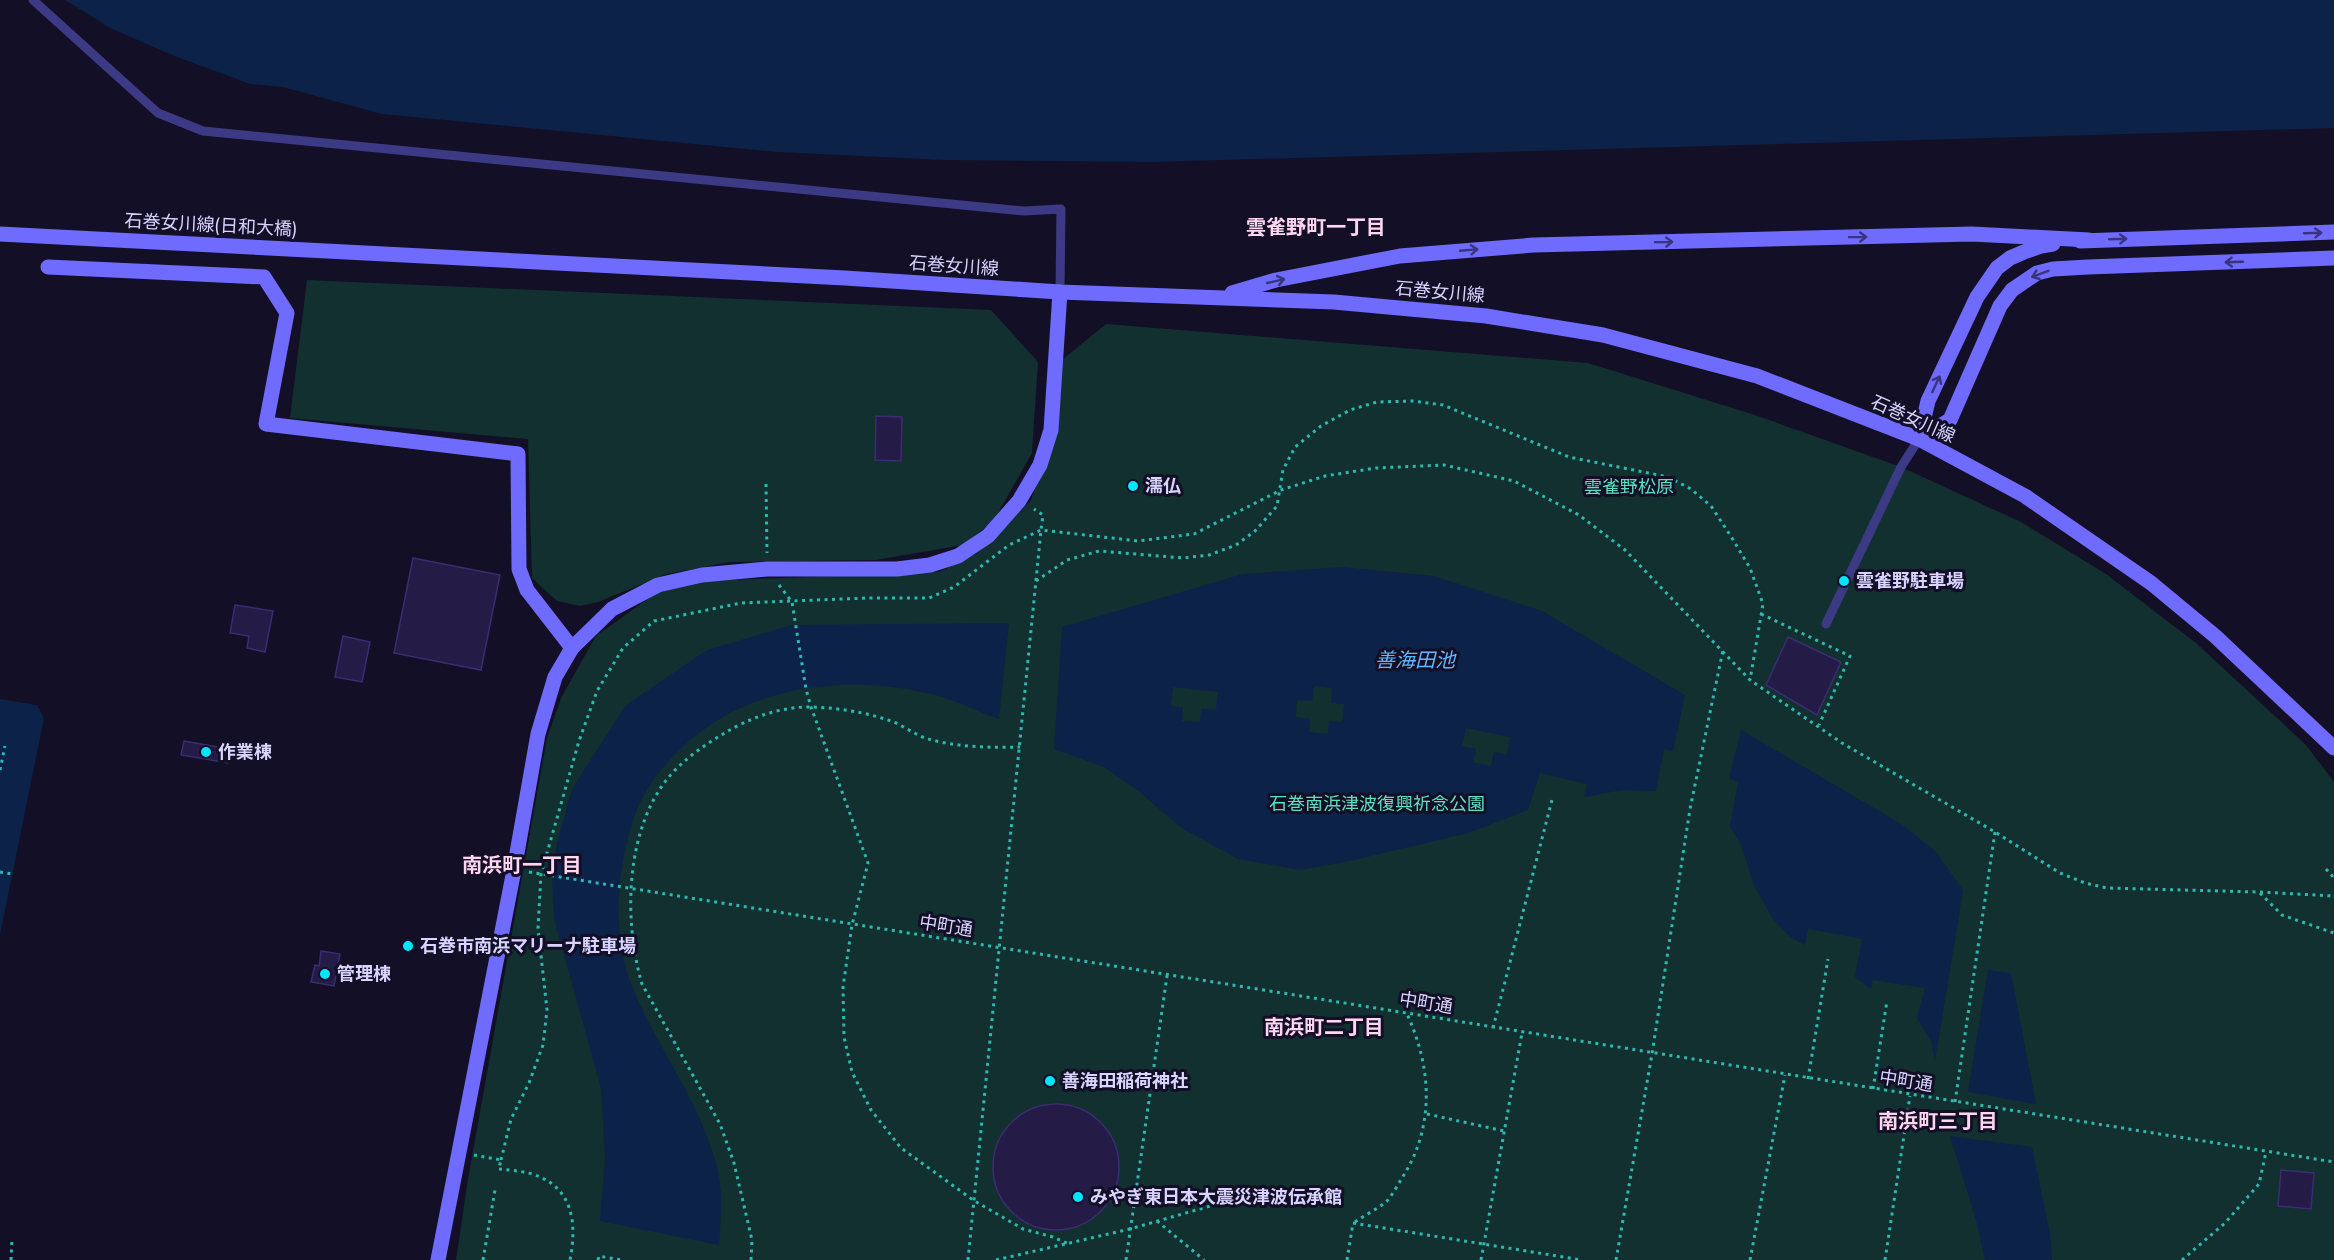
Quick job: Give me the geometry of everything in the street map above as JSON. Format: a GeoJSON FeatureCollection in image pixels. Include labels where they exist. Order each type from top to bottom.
{"type":"FeatureCollection","features":[{"type":"Feature","properties":{"kind":"street"},"geometry":{"type":"LineString","coordinates":[[1220,296],[1276,280],[1400,256],[1534,245],[1972,234],[2089,240],[2334,232]]}},
{"type":"Feature","properties":{"kind":"street","name":"石巻女川線(日和大橋)"},"geometry":{"type":"LineString","coordinates":[[0,234],[420,255]]}},
{"type":"Feature","properties":{"kind":"street"},"geometry":{"type":"LineString","coordinates":[[1919,440],[1928,401],[1977,297],[1997,268],[2010,258],[2041,246],[2089,240]]}},
{"type":"Feature","properties":{"kind":"street","name":"石巻女川線"},"geometry":{"type":"LineString","coordinates":[[420,255],[1060,292],[1220,296],[1334,302],[1486,316],[1604,335],[1757,376],[1919,440],[2025,496],[2151,583],[2215,636],[2334,748]]}},
{"type":"Feature","properties":{"kind":"street"},"geometry":{"type":"LineString","coordinates":[[1919,440],[1950,420],[2000,306],[2012,290],[2037,273],[2053,269],[2088,267],[2334,258]]}},
{"type":"Feature","properties":{"kind":"street"},"geometry":{"type":"LineString","coordinates":[[48,267],[264,277],[287,313],[266,423],[518,454],[519,569],[527,590],[572,648]]}},
{"type":"Feature","properties":{"kind":"street"},"geometry":{"type":"LineString","coordinates":[[438,1260],[514,870],[538,734],[555,677],[572,648],[612,609],[658,585],[702,574],[767,569],[897,569],[930,565],[958,556],[988,536],[1019,501],[1040,465],[1051,430],[1060,292]]}},
{"type":"Feature","properties":{"kind":"lane"},"geometry":{"type":"LineString","coordinates":[[33,0],[158,113],[203,131],[1012,210],[1061,209],[1060,292]]}},
{"type":"Feature","properties":{"kind":"lane"},"geometry":{"type":"LineString","coordinates":[[1826,624],[1901,467],[1919,440]]}},
{"type":"Feature","properties":{"kind":"path"},"geometry":{"type":"LineString","coordinates":[[1036,581],[1067,560],[1099,551],[1182,558],[1209,555],[1236,545],[1255,531],[1277,506],[1282,470],[1295,447],[1322,426],[1350,410],[1377,402],[1413,401],[1443,405],[1569,458],[1668,477],[1691,489],[1711,506],[1750,568],[1763,604],[1750,680]]}},
{"type":"Feature","properties":{"kind":"path"},"geometry":{"type":"LineString","coordinates":[[570,1260],[574,1223],[570,1208],[561,1194],[548,1182],[533,1175],[499,1169],[510,1119],[529,1083],[543,1046],[547,1010],[538,928],[541,874],[579,741],[597,691],[623,648],[654,621],[741,603],[929,598],[954,587],[1009,545],[1041,530],[1138,541],[1170,539],[1194,534],[1281,490],[1324,476],[1388,467],[1444,465],[1514,481],[1579,515],[1625,550],[1750,680],[1842,742],[2060,873],[2085,884],[2108,888],[2334,896]]}},
{"type":"Feature","properties":{"kind":"path"},"geometry":{"type":"LineString","coordinates":[[766,484],[767,569],[792,602],[811,707],[868,863],[852,925],[843,987],[844,1037],[852,1072],[871,1110],[901,1148],[973,1200],[1023,1229],[1069,1244]]}},
{"type":"Feature","properties":{"kind":"path"},"geometry":{"type":"LineString","coordinates":[[968,1260],[1041,530],[1042,515],[1019,501]]}},
{"type":"Feature","properties":{"kind":"path"},"geometry":{"type":"LineString","coordinates":[[1761,614],[1850,656],[1819,725]]}},
{"type":"Feature","properties":{"kind":"path"},"geometry":{"type":"LineString","coordinates":[[1616,1260],[1652,1054],[1690,809],[1723,650]]}},
{"type":"Feature","properties":{"kind":"path"},"geometry":{"type":"LineString","coordinates":[[751,1260],[752,1240],[734,1163],[720,1124],[642,984],[635,962],[630,889],[644,817],[664,783],[685,761],[706,744],[736,726],[778,710],[811,707],[852,710],[890,721],[925,738],[957,744],[1001,748],[1020,747]]}},
{"type":"Feature","properties":{"kind":"path"},"geometry":{"type":"LineString","coordinates":[[0,770],[5,746]]}},
{"type":"Feature","properties":{"kind":"path"},"geometry":{"type":"LineString","coordinates":[[1493,1028],[1552,800]]}},
{"type":"Feature","properties":{"kind":"path"},"geometry":{"type":"LineString","coordinates":[[1955,1102],[1995,832]]}},
{"type":"Feature","properties":{"kind":"path"},"geometry":{"type":"LineString","coordinates":[[2326,869],[2334,878]]}},
{"type":"Feature","properties":{"kind":"path","name":"中町通"},"geometry":{"type":"LineString","coordinates":[[514,870],[2334,1162]]}},
{"type":"Feature","properties":{"kind":"path"},"geometry":{"type":"LineString","coordinates":[[0,872],[12,874]]}},
{"type":"Feature","properties":{"kind":"path"},"geometry":{"type":"LineString","coordinates":[[2259,892],[2282,915],[2334,933]]}},
{"type":"Feature","properties":{"kind":"path"},"geometry":{"type":"LineString","coordinates":[[1808,1079],[1828,959]]}},
{"type":"Feature","properties":{"kind":"path"},"geometry":{"type":"LineString","coordinates":[[1126,1260],[1167,976]]}},
{"type":"Feature","properties":{"kind":"path"},"geometry":{"type":"LineString","coordinates":[[1873,1089],[1887,1001]]}},
{"type":"Feature","properties":{"kind":"path"},"geometry":{"type":"LineString","coordinates":[[1347,1260],[1353,1223],[1387,1201],[1417,1150],[1427,1114],[1427,1082],[1420,1051],[1407,1014]]}},
{"type":"Feature","properties":{"kind":"path"},"geometry":{"type":"LineString","coordinates":[[1481,1260],[1522,1033]]}},
{"type":"Feature","properties":{"kind":"path"},"geometry":{"type":"LineString","coordinates":[[1750,1260],[1785,1075]]}},
{"type":"Feature","properties":{"kind":"path"},"geometry":{"type":"LineString","coordinates":[[1885,1260],[1910,1095]]}},
{"type":"Feature","properties":{"kind":"path"},"geometry":{"type":"LineString","coordinates":[[1427,1114],[1503,1131]]}},
{"type":"Feature","properties":{"kind":"path"},"geometry":{"type":"LineString","coordinates":[[2182,1260],[2225,1223],[2259,1184],[2266,1151]]}},
{"type":"Feature","properties":{"kind":"path"},"geometry":{"type":"LineString","coordinates":[[459,1153],[501,1160]]}},
{"type":"Feature","properties":{"kind":"path"},"geometry":{"type":"LineString","coordinates":[[483,1260],[495,1190]]}},
{"type":"Feature","properties":{"kind":"path"},"geometry":{"type":"LineString","coordinates":[[996,1260],[1130,1229],[1259,1192]]}},
{"type":"Feature","properties":{"kind":"path"},"geometry":{"type":"LineString","coordinates":[[1158,1221],[1204,1260]]}},
{"type":"Feature","properties":{"kind":"path"},"geometry":{"type":"LineString","coordinates":[[1353,1223],[1582,1260]]}},
{"type":"Feature","properties":{"kind":"path"},"geometry":{"type":"LineString","coordinates":[[11,1260],[12,1239]]}},
{"type":"Feature","properties":{"kind":"path"},"geometry":{"type":"LineString","coordinates":[[598,1260],[599,1256],[621,1260]]}},
{"type":"Feature","properties":{"kind":"green space"},"geometry":{"type":"Polygon","coordinates":[[[307,280],[991,310],[1038,362],[1032,453],[994,520],[963,545],[876,560],[730,562],[667,574],[598,602],[580,606],[557,601],[532,578],[528,439],[290,418],[307,280]]]}},
{"type":"Feature","properties":{"kind":"green space","name":"石巻南浜津波復興祈念公園"},"geometry":{"type":"Polygon","coordinates":[[[1106,324],[1588,363],[1755,415],[1901,467],[2021,522],[2106,574],[2196,643],[2306,745],[2334,782],[2334,1260],[456,1260],[468,1179],[547,738],[562,696],[596,636],[656,593],[703,581],[939,572],[976,554],[1031,500],[1056,428],[1062,360],[1106,324]]]}},
{"type":"Feature","properties":{"kind":"water"},"geometry":{"type":"Polygon","coordinates":[[[65,0],[2334,0],[2334,128],[1153,162],[944,160],[777,152],[382,114],[283,87],[250,84],[172,55],[112,29],[65,0]]]}},
{"type":"Feature","properties":{"kind":"water","name":"善海田池"},"geometry":{"type":"Polygon","coordinates":[[[1342,567],[1434,576],[1542,611],[1685,695],[1673,751],[1664,749],[1656,791],[1622,790],[1584,797],[1587,784],[1540,773],[1528,810],[1468,833],[1350,861],[1300,870],[1238,859],[1180,827],[1141,793],[1104,767],[1054,749],[1062,627],[1243,574],[1342,567]],[[1314,686],[1312,701],[1297,700],[1296,717],[1310,719],[1309,732],[1328,734],[1329,721],[1342,722],[1344,704],[1331,703],[1332,688],[1314,686]],[[1173,687],[1171,706],[1183,707],[1182,721],[1200,722],[1201,709],[1216,710],[1218,692],[1173,687]],[[1466,728],[1462,746],[1476,749],[1473,762],[1491,766],[1494,752],[1507,755],[1510,737],[1466,728]]]}},
{"type":"Feature","properties":{"kind":"water"},"geometry":{"type":"Polygon","coordinates":[[[1009,623],[999,719],[945,698],[901,688],[846,685],[791,691],[740,708],[716,721],[679,750],[649,787],[635,815],[620,879],[621,947],[633,989],[688,1094],[708,1138],[718,1171],[721,1192],[719,1245],[600,1221],[605,1158],[601,1088],[554,919],[552,876],[557,843],[572,789],[626,705],[707,650],[792,625],[1009,623]]]}},
{"type":"Feature","properties":{"kind":"water"},"geometry":{"type":"Polygon","coordinates":[[[0,699],[37,705],[44,718],[0,935],[0,699]]]}},
{"type":"Feature","properties":{"kind":"water"},"geometry":{"type":"Polygon","coordinates":[[[1741,730],[1903,825],[1936,852],[1963,890],[1935,1061],[1931,1041],[1917,1018],[1925,988],[1873,980],[1871,989],[1855,977],[1862,939],[1808,929],[1805,945],[1790,937],[1773,919],[1754,885],[1741,845],[1730,826],[1738,782],[1729,778],[1741,730]]]}},
{"type":"Feature","properties":{"kind":"water"},"geometry":{"type":"Polygon","coordinates":[[[1988,970],[2011,973],[2036,1104],[1968,1092],[1988,970]]]}},
{"type":"Feature","properties":{"kind":"water"},"geometry":{"type":"Polygon","coordinates":[[[1950,1136],[2032,1147],[2050,1234],[2052,1260],[1985,1260],[1976,1220],[1950,1136]]]}},
{"type":"Feature","properties":{"kind":"building"},"geometry":{"type":"Polygon","coordinates":[[[876,416],[902,417],[901,461],[875,460],[876,416]]]}},
{"type":"Feature","properties":{"kind":"building"},"geometry":{"type":"Polygon","coordinates":[[[413,558],[500,575],[481,670],[394,653],[413,558]]]}},
{"type":"Feature","properties":{"kind":"building"},"geometry":{"type":"Polygon","coordinates":[[[235,605],[273,611],[265,652],[247,648],[249,636],[230,633],[235,605]]]}},
{"type":"Feature","properties":{"kind":"building"},"geometry":{"type":"Polygon","coordinates":[[[343,636],[370,642],[362,682],[335,677],[343,636]]]}},
{"type":"Feature","properties":{"kind":"building"},"geometry":{"type":"Polygon","coordinates":[[[1788,637],[1841,662],[1817,715],[1766,685],[1788,637]]]}},
{"type":"Feature","properties":{"kind":"building","name":"作業棟"},"geometry":{"type":"Polygon","coordinates":[[[184,741],[230,749],[228,763],[181,755],[184,741]]]}},
{"type":"Feature","properties":{"kind":"building","name":"管理棟"},"geometry":{"type":"Polygon","coordinates":[[[321,951],[340,954],[334,986],[311,982],[315,965],[319,966],[321,951]]]}},
{"type":"Feature","properties":{"kind":"building"},"geometry":{"type":"Polygon","coordinates":[[[1056,1104],[1080,1109],[1100,1123],[1114,1143],[1119,1167],[1114,1191],[1100,1211],[1080,1225],[1056,1230],[1032,1225],[1012,1211],[998,1191],[993,1167],[998,1143],[1012,1123],[1032,1109],[1056,1104]]]}},
{"type":"Feature","properties":{"kind":"building"},"geometry":{"type":"Polygon","coordinates":[[[2281,1170],[2314,1173],[2311,1209],[2278,1206],[2281,1170]]]}},
{"type":"Feature","properties":{"kind":"place","name":"濡仏"},"geometry":{"type":"Point","coordinates":[1133,486]}},
{"type":"Feature","properties":{"kind":"place","name":"雲雀野駐車場"},"geometry":{"type":"Point","coordinates":[1844,581]}},
{"type":"Feature","properties":{"kind":"place","name":"作業棟"},"geometry":{"type":"Point","coordinates":[206,752]}},
{"type":"Feature","properties":{"kind":"place","name":"石巻市南浜マリーナ駐車場"},"geometry":{"type":"Point","coordinates":[408,946]}},
{"type":"Feature","properties":{"kind":"place","name":"管理棟"},"geometry":{"type":"Point","coordinates":[325,974]}},
{"type":"Feature","properties":{"kind":"place","name":"善海田稲荷神社"},"geometry":{"type":"Point","coordinates":[1050,1081]}},
{"type":"Feature","properties":{"kind":"place","name":"みやぎ東日本大震災津波伝承館"},"geometry":{"type":"Point","coordinates":[1078,1197]}},
{"type":"Feature","properties":{"kind":"district","name":"雲雀野町一丁目"},"geometry":{"type":"Point","coordinates":[1316,227]}},
{"type":"Feature","properties":{"kind":"district","name":"南浜町一丁目"},"geometry":{"type":"Point","coordinates":[522,865]}},
{"type":"Feature","properties":{"kind":"district","name":"南浜町二丁目"},"geometry":{"type":"Point","coordinates":[1324,1027]}},
{"type":"Feature","properties":{"kind":"district","name":"南浜町三丁目"},"geometry":{"type":"Point","coordinates":[1938,1121]}},
{"type":"Feature","properties":{"kind":"park label","name":"雲雀野松原"},"geometry":{"type":"Point","coordinates":[1629,487]}}]}
